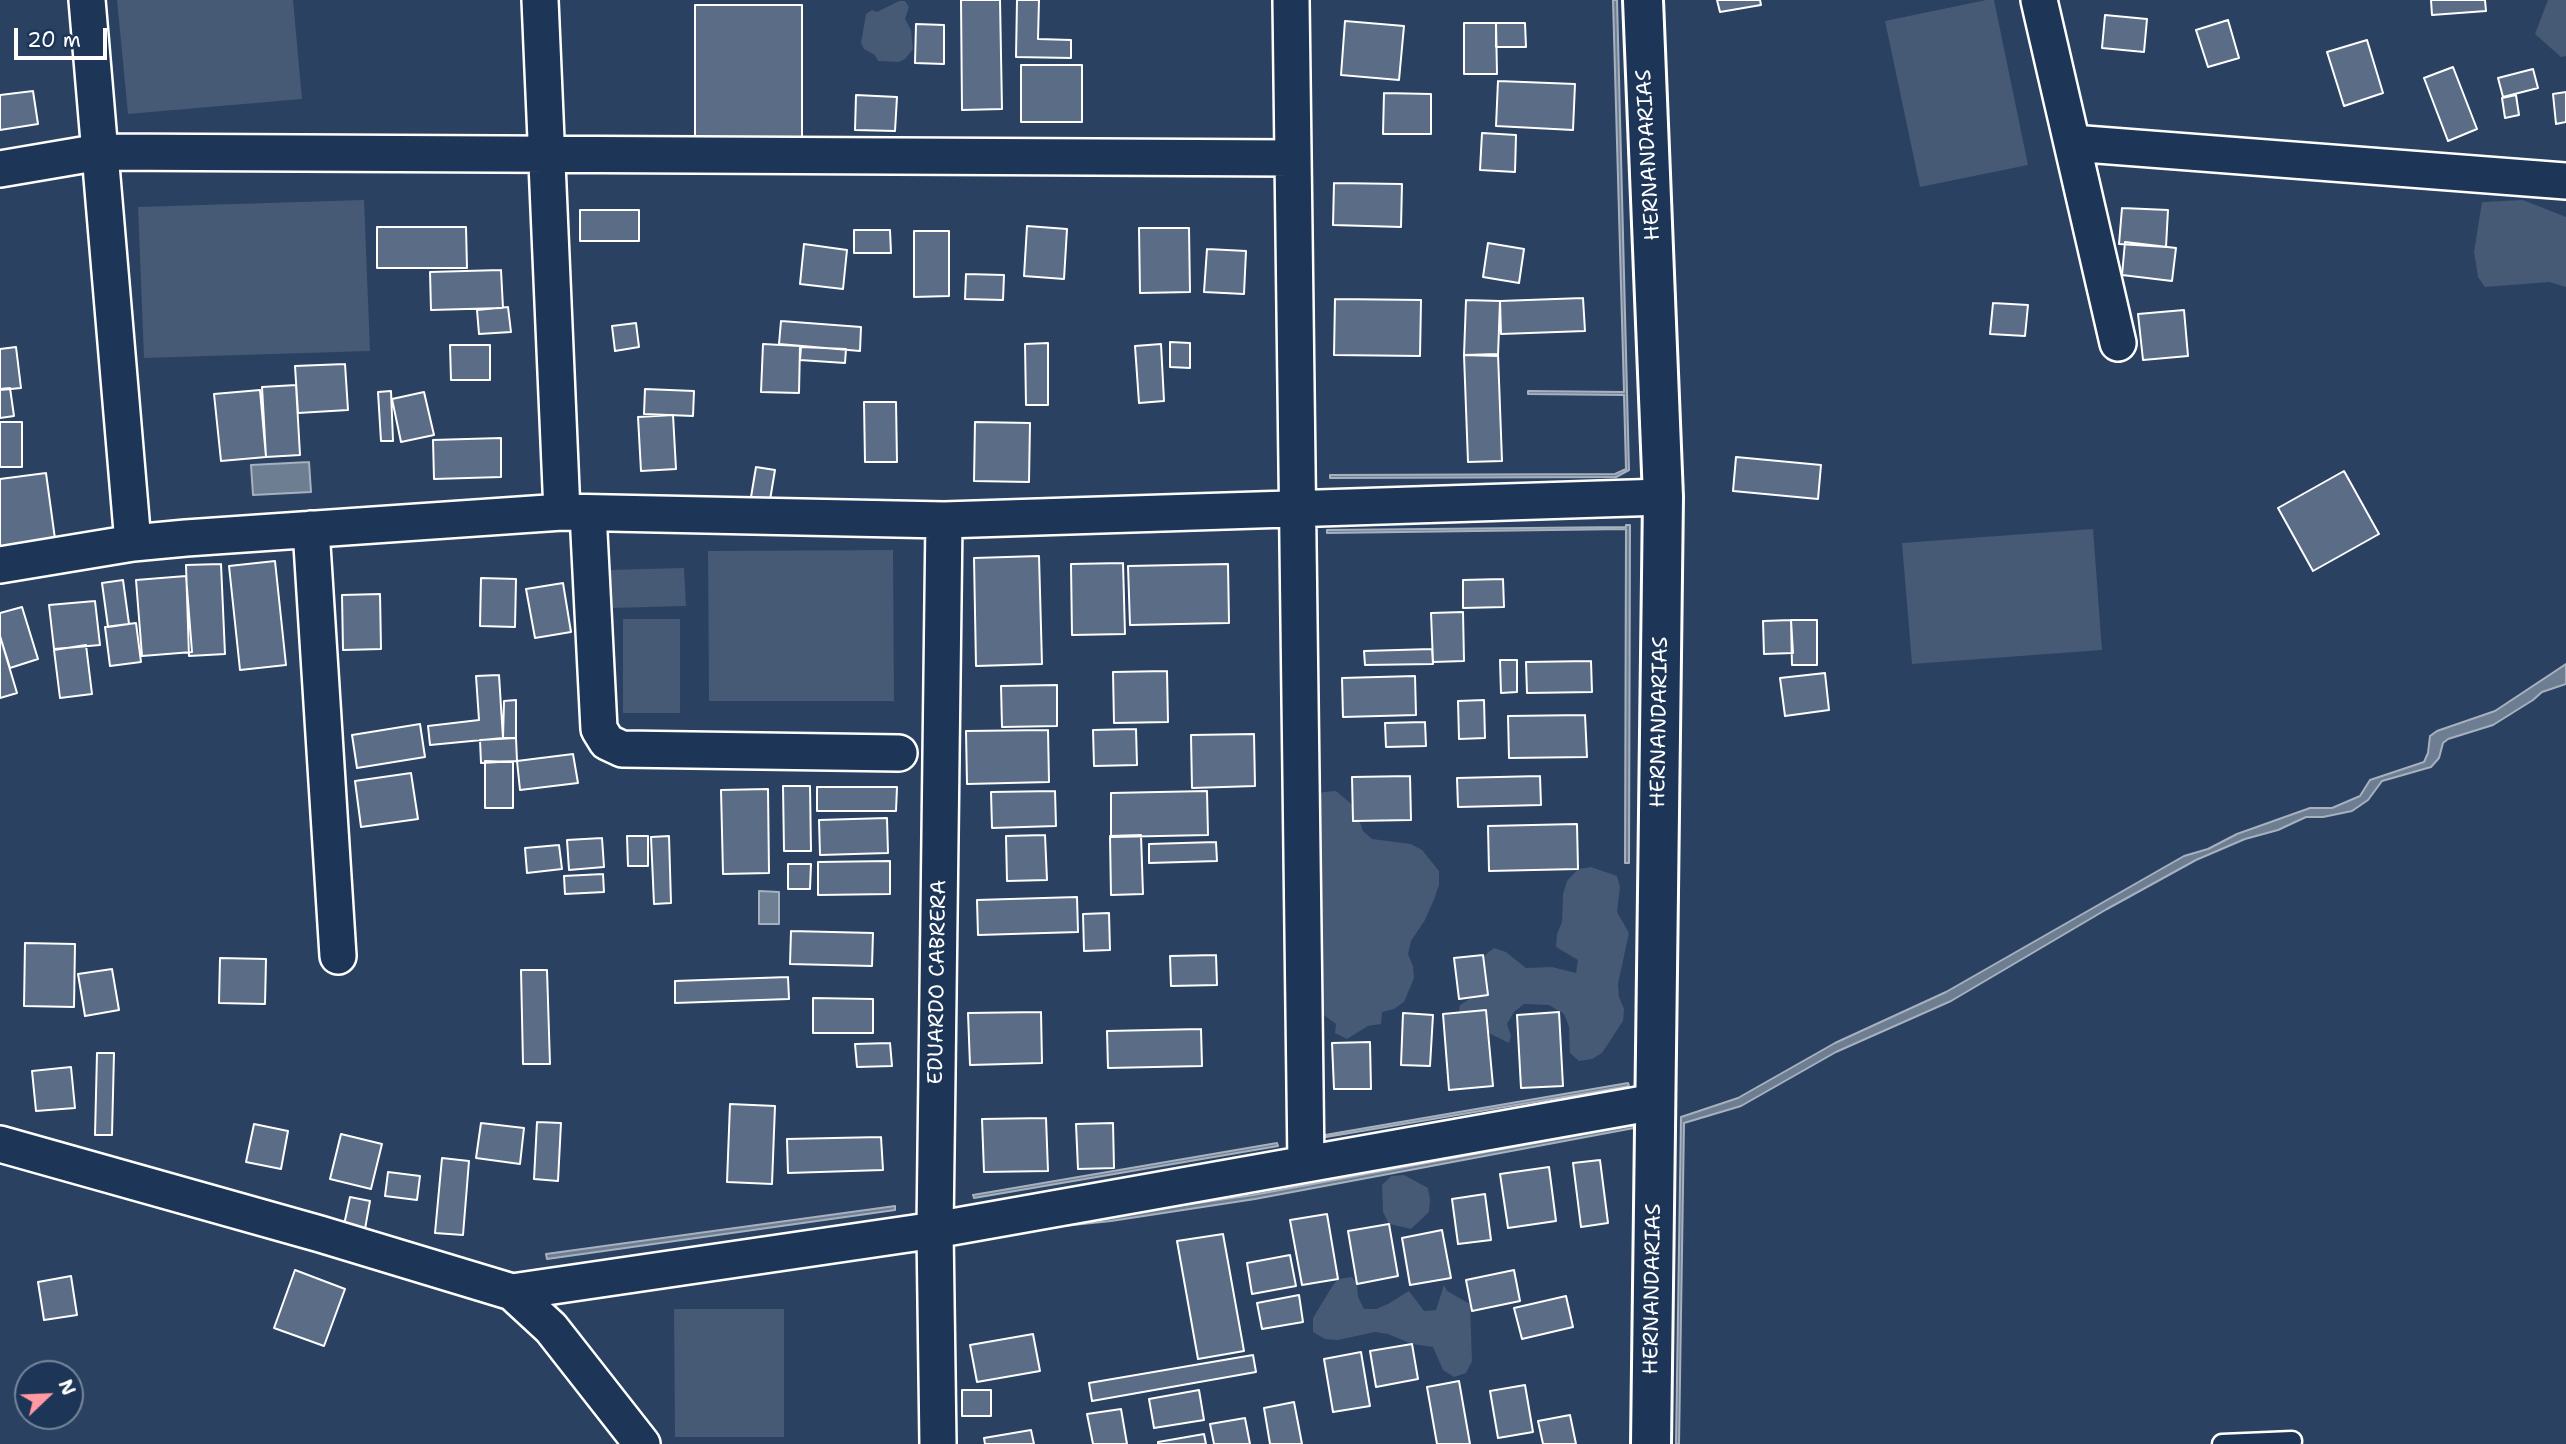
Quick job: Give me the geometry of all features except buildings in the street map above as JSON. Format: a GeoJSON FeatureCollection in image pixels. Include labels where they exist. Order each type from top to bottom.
{"type":"FeatureCollection","features":[{"type":"Feature","properties":{"kind":"street"},"geometry":{"type":"LineString","coordinates":[[87,0],[133,543]]}},
{"type":"Feature","properties":{"kind":"street"},"geometry":{"type":"LineString","coordinates":[[540,0],[545,156],[575,512],[599,729],[607,742],[622,749],[899,753]]}},
{"type":"Feature","properties":{"kind":"street"},"geometry":{"type":"LineString","coordinates":[[1291,0],[1306,1164]]}},
{"type":"Feature","properties":{"kind":"street","name":"HERNANDARIAS"},"geometry":{"type":"LineString","coordinates":[[1643,0],[1663,497],[1651,1444]]}},
{"type":"Feature","properties":{"kind":"street"},"geometry":{"type":"LineString","coordinates":[[2039,0],[2118,343]]}},
{"type":"Feature","properties":{"kind":"street"},"geometry":{"type":"LineString","coordinates":[[2072,143],[2566,181]]}},
{"type":"Feature","properties":{"kind":"street"},"geometry":{"type":"LineString","coordinates":[[0,169],[100,152],[1293,158]]}},
{"type":"Feature","properties":{"kind":"street"},"geometry":{"type":"LineString","coordinates":[[0,565],[133,543],[575,512],[944,520],[1663,497]]}},
{"type":"Feature","properties":{"kind":"street","name":"EDUARDO CABRERA"},"geometry":{"type":"LineString","coordinates":[[938,1444],[935,1230],[944,520]]}},
{"type":"Feature","properties":{"kind":"street"},"geometry":{"type":"LineString","coordinates":[[311,529],[338,956]]}},
{"type":"Feature","properties":{"kind":"street"},"geometry":{"type":"LineString","coordinates":[[0,1144],[320,1234],[512,1292],[935,1230],[1655,1102]]}},
{"type":"Feature","properties":{"kind":"street"},"geometry":{"type":"LineString","coordinates":[[512,1292],[551,1328],[642,1444]]}},
{"type":"Feature","properties":{"kind":"lane"},"geometry":{"type":"LineString","coordinates":[[2222,1444],[2292,1441]]}},
{"type":"Feature","properties":{"kind":"shaded area"},"geometry":{"type":"Polygon","coordinates":[[[117,0],[293,0],[302,99],[128,114],[117,0]]]}},
{"type":"Feature","properties":{"kind":"shaded area"},"geometry":{"type":"Polygon","coordinates":[[[1613,0],[1617,0],[1629,470],[1616,477],[1330,478],[1330,475],[1615,474],[1626,469],[1624,395],[1528,394],[1528,391],[1624,392],[1613,0]]]}},
{"type":"Feature","properties":{"kind":"shaded area"},"geometry":{"type":"Polygon","coordinates":[[[1994,0],[2028,165],[1920,187],[1885,21],[1994,0]]]}},
{"type":"Feature","properties":{"kind":"shaded area"},"geometry":{"type":"Polygon","coordinates":[[[2548,0],[2566,0],[2566,56],[2561,57],[2535,34],[2548,0]]]}},
{"type":"Feature","properties":{"kind":"shaded area"},"geometry":{"type":"Polygon","coordinates":[[[899,1],[905,1],[909,7],[905,19],[911,30],[913,49],[899,62],[878,61],[861,43],[866,14],[872,10],[877,12],[899,1]]]}},
{"type":"Feature","properties":{"kind":"shaded area"},"geometry":{"type":"Polygon","coordinates":[[[364,200],[370,351],[144,358],[138,207],[364,200]]]}},
{"type":"Feature","properties":{"kind":"shaded area"},"geometry":{"type":"Polygon","coordinates":[[[2523,200],[2566,217],[2566,287],[2549,282],[2485,287],[2478,277],[2474,252],[2482,202],[2523,200]]]}},
{"type":"Feature","properties":{"kind":"shaded area"},"geometry":{"type":"Polygon","coordinates":[[[309,462],[311,492],[253,495],[251,465],[309,462]]]}},
{"type":"Feature","properties":{"kind":"shaded area"},"geometry":{"type":"Polygon","coordinates":[[[1630,525],[1629,863],[1625,863],[1626,529],[1327,533],[1327,530],[1630,525]]]}},
{"type":"Feature","properties":{"kind":"shaded area"},"geometry":{"type":"Polygon","coordinates":[[[2093,529],[2102,650],[1912,664],[1902,543],[2093,529]]]}},
{"type":"Feature","properties":{"kind":"shaded area"},"geometry":{"type":"Polygon","coordinates":[[[893,550],[894,701],[709,701],[708,551],[893,550]]]}},
{"type":"Feature","properties":{"kind":"shaded area"},"geometry":{"type":"Polygon","coordinates":[[[684,568],[686,606],[610,608],[609,570],[684,568]]]}},
{"type":"Feature","properties":{"kind":"shaded area"},"geometry":{"type":"Polygon","coordinates":[[[623,619],[680,619],[680,713],[623,713],[623,619]]]}},
{"type":"Feature","properties":{"kind":"shaded area"},"geometry":{"type":"Polygon","coordinates":[[[2566,664],[2566,684],[2542,692],[2493,725],[2448,739],[2443,743],[2439,758],[2431,767],[2382,781],[2368,800],[2352,811],[2323,817],[2306,817],[2196,860],[1951,1001],[1836,1052],[1741,1106],[1684,1123],[1679,1444],[1676,1444],[1681,1117],[1738,1098],[1835,1043],[1946,992],[2184,856],[2310,808],[2332,808],[2360,796],[2370,780],[2424,762],[2430,736],[2437,731],[2495,711],[2566,664]]]}},
{"type":"Feature","properties":{"kind":"shaded area"},"geometry":{"type":"Polygon","coordinates":[[[1336,791],[1355,807],[1363,831],[1372,839],[1411,844],[1422,850],[1439,871],[1439,885],[1435,897],[1425,920],[1411,941],[1408,954],[1414,978],[1404,1002],[1394,1009],[1382,1012],[1381,1024],[1368,1026],[1347,1039],[1335,1033],[1336,1024],[1325,1016],[1318,1005],[1314,801],[1323,792],[1336,791]]]}},
{"type":"Feature","properties":{"kind":"shaded area"},"geometry":{"type":"Polygon","coordinates":[[[1591,867],[1617,876],[1620,887],[1617,912],[1629,933],[1618,984],[1624,1009],[1623,1021],[1602,1053],[1592,1059],[1579,1061],[1570,1053],[1569,1027],[1564,1014],[1549,1005],[1524,1004],[1514,1012],[1507,1024],[1511,1036],[1509,1043],[1458,1018],[1460,1005],[1471,998],[1480,959],[1494,948],[1506,952],[1526,968],[1552,967],[1576,973],[1578,960],[1556,947],[1557,934],[1562,922],[1563,894],[1567,881],[1578,869],[1591,867]]]}},
{"type":"Feature","properties":{"kind":"shaded area"},"geometry":{"type":"Polygon","coordinates":[[[759,891],[779,892],[779,924],[759,924],[759,891]]]}},
{"type":"Feature","properties":{"kind":"shaded area"},"geometry":{"type":"Polygon","coordinates":[[[1628,1083],[1629,1086],[1326,1137],[1325,1135],[1628,1083]]]}},
{"type":"Feature","properties":{"kind":"shaded area"},"geometry":{"type":"Polygon","coordinates":[[[1633,1125],[1634,1128],[1255,1199],[1111,1221],[968,1236],[1253,1195],[1633,1125]]]}},
{"type":"Feature","properties":{"kind":"shaded area"},"geometry":{"type":"Polygon","coordinates":[[[1277,1143],[1278,1146],[974,1198],[973,1195],[1277,1143]]]}},
{"type":"Feature","properties":{"kind":"shaded area"},"geometry":{"type":"Polygon","coordinates":[[[1404,1175],[1428,1188],[1430,1200],[1429,1212],[1411,1229],[1389,1224],[1383,1212],[1382,1185],[1391,1176],[1404,1175]]]}},
{"type":"Feature","properties":{"kind":"shaded area"},"geometry":{"type":"Polygon","coordinates":[[[895,1206],[895,1210],[547,1259],[546,1254],[895,1206]]]}},
{"type":"Feature","properties":{"kind":"shaded area"},"geometry":{"type":"Polygon","coordinates":[[[1352,1277],[1357,1284],[1358,1297],[1364,1309],[1376,1309],[1409,1291],[1424,1311],[1436,1310],[1444,1285],[1447,1291],[1470,1304],[1472,1361],[1466,1373],[1454,1377],[1443,1370],[1433,1347],[1412,1344],[1388,1334],[1375,1332],[1338,1340],[1325,1339],[1313,1332],[1313,1318],[1333,1285],[1338,1279],[1352,1277]]]}},
{"type":"Feature","properties":{"kind":"shaded area"},"geometry":{"type":"Polygon","coordinates":[[[674,1309],[784,1309],[784,1437],[675,1437],[674,1309]]]}}]}
